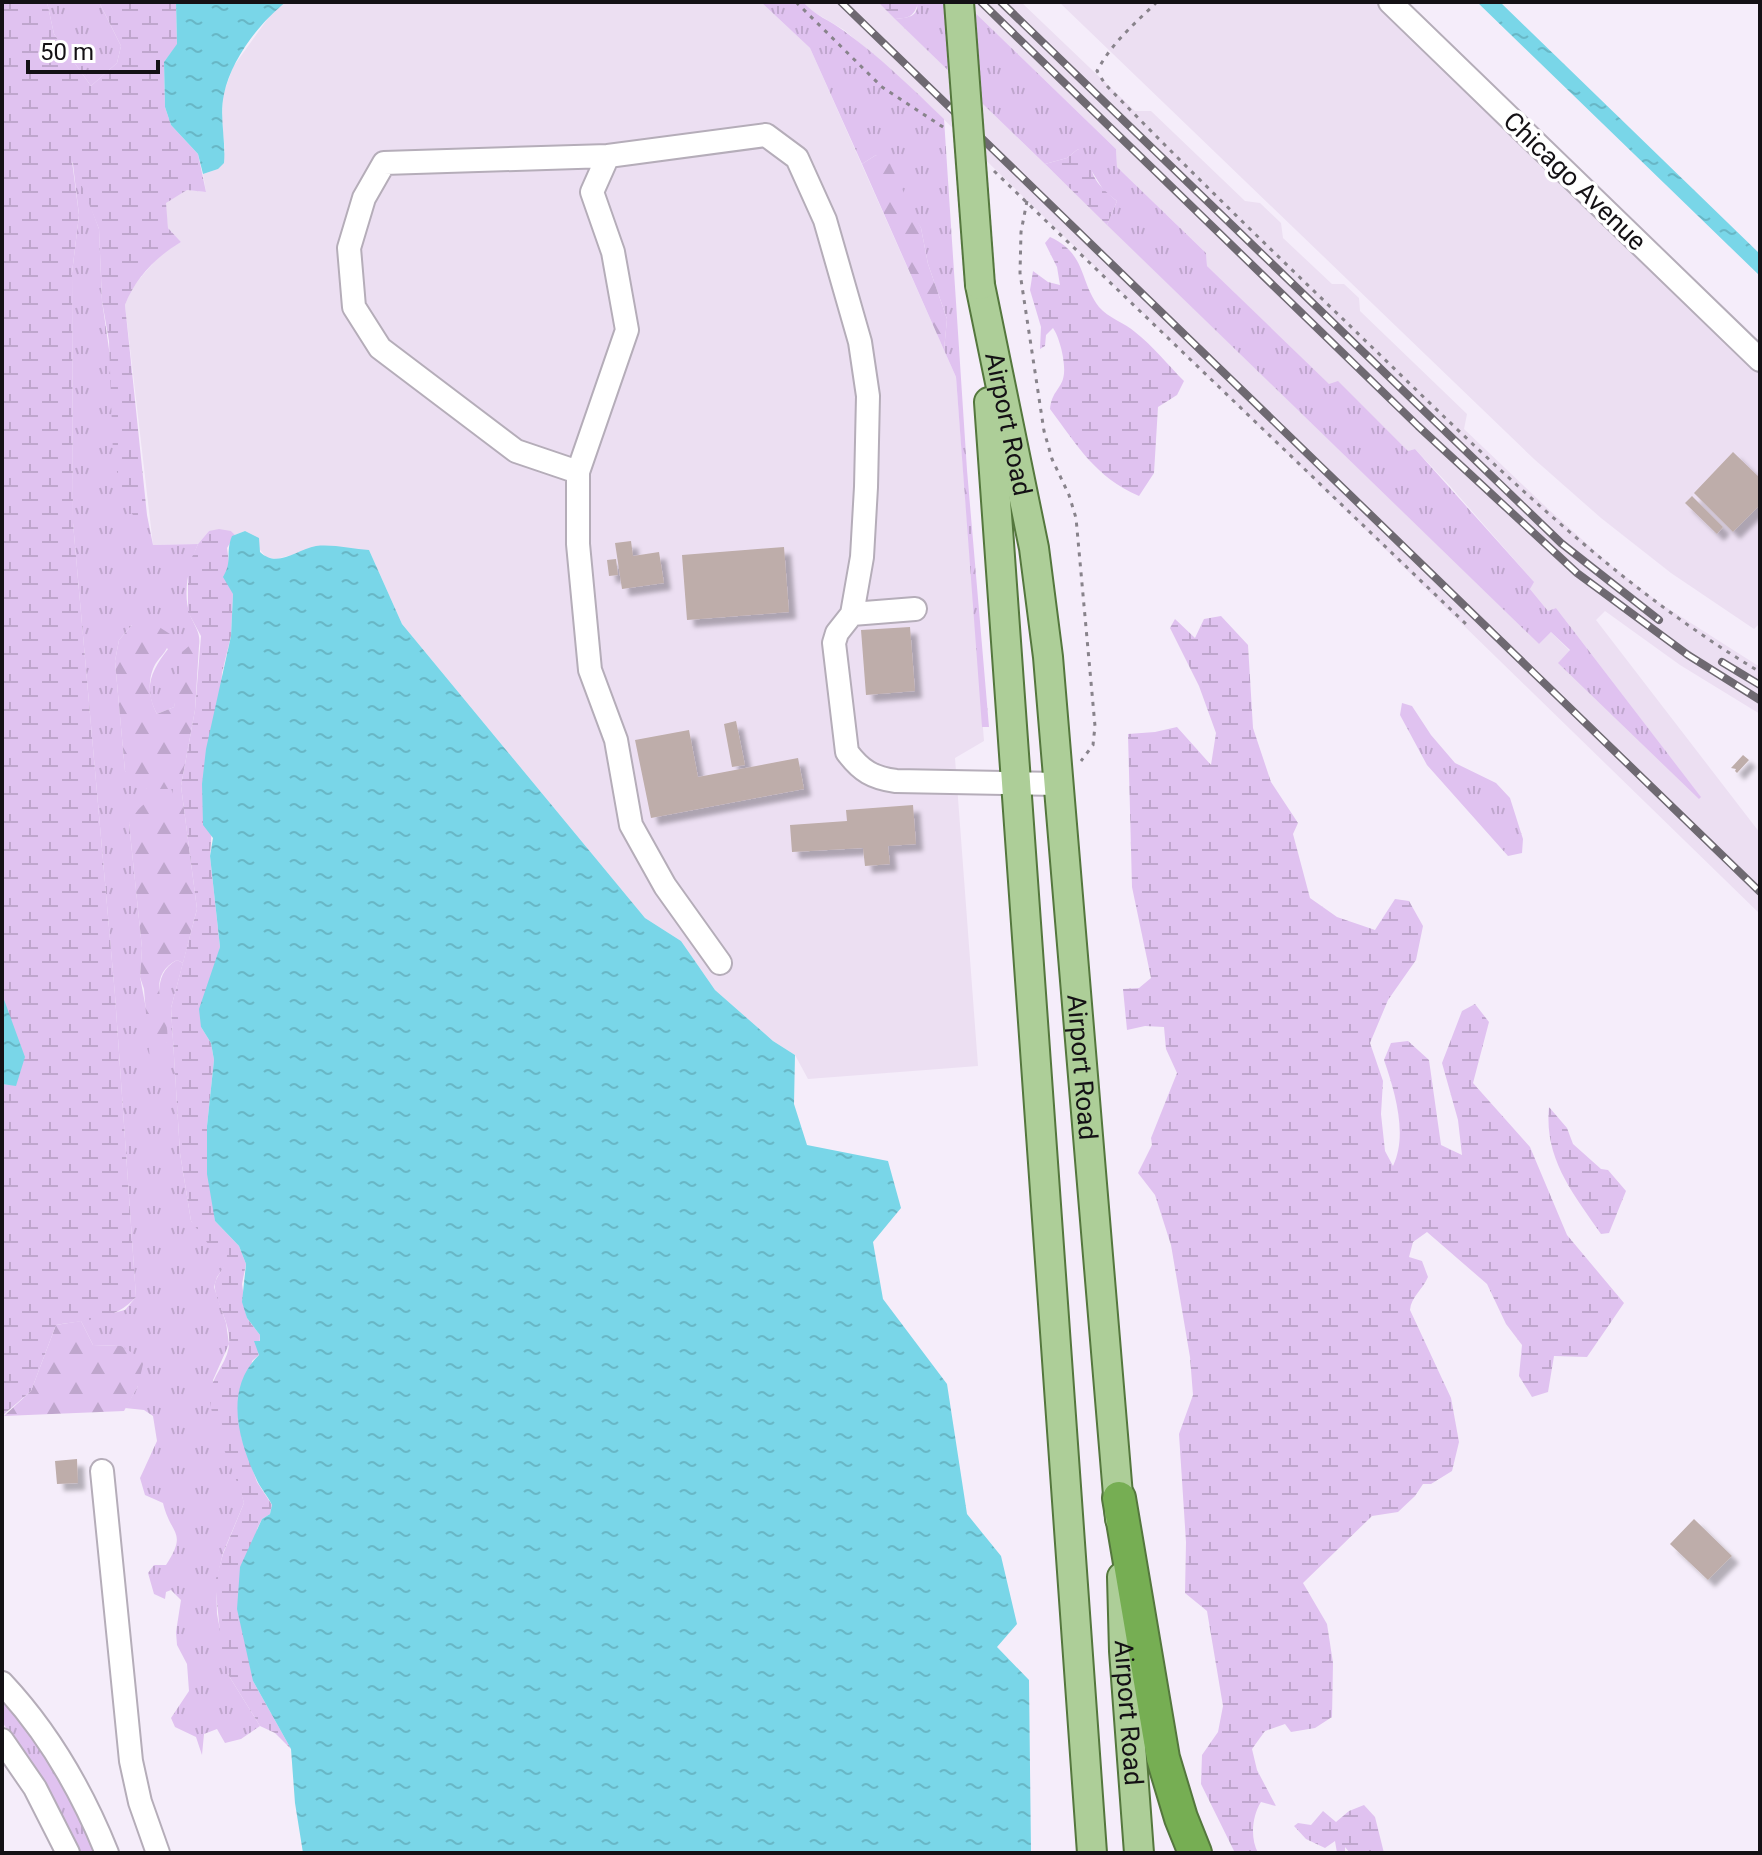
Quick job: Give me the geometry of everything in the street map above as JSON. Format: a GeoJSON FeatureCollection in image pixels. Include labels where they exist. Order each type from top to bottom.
{"type":"FeatureCollection","features":[{"type":"Feature","properties":{"kind":"highway"},"geometry":{"type":"LineString","coordinates":[[1119,1498],[1163,1758],[1177,1808],[1195,1853]]}},
{"type":"Feature","properties":{"kind":"main road","name":"Airport Road"},"geometry":{"type":"LineString","coordinates":[[959,2],[1092,1853]]}},
{"type":"Feature","properties":{"kind":"main road","name":"Airport Road"},"geometry":{"type":"LineString","coordinates":[[980,285],[1034,548],[1048,657],[1119,1498],[1124,1651],[1139,1853]]}},
{"type":"Feature","properties":{"kind":"main road"},"geometry":{"type":"LineString","coordinates":[[1037,1084],[1083,1082]]}},
{"type":"Feature","properties":{"kind":"street","name":"Chicago Avenue"},"geometry":{"type":"LineString","coordinates":[[1390,2],[1760,360]]}},
{"type":"Feature","properties":{"kind":"street"},"geometry":{"type":"LineString","coordinates":[[578,472],[516,451],[380,348],[354,307],[349,248],[364,198],[384,163],[608,156],[766,135],[797,158],[825,220],[860,342],[868,396],[862,557],[852,614],[843,623],[834,643],[847,752],[856,764],[875,778],[1059,784]]}},
{"type":"Feature","properties":{"kind":"street"},"geometry":{"type":"LineString","coordinates":[[608,156],[592,192],[613,252],[627,330],[578,472],[578,544],[590,670],[616,740],[631,825],[665,886],[720,963]]}},
{"type":"Feature","properties":{"kind":"street"},"geometry":{"type":"LineString","coordinates":[[852,614],[915,609]]}},
{"type":"Feature","properties":{"kind":"street"},"geometry":{"type":"LineString","coordinates":[[102,1471],[131,1761],[140,1802],[158,1853]]}},
{"type":"Feature","properties":{"kind":"street"},"geometry":{"type":"LineString","coordinates":[[2,1683],[35,1722],[65,1766],[94,1820],[107,1853]]}},
{"type":"Feature","properties":{"kind":"street"},"geometry":{"type":"LineString","coordinates":[[2,1740],[35,1788],[68,1853]]}},
{"type":"Feature","properties":{"kind":"path"},"geometry":{"type":"LineString","coordinates":[[796,2],[882,87],[946,129]]}},
{"type":"Feature","properties":{"kind":"path"},"geometry":{"type":"LineString","coordinates":[[1157,2],[1113,46],[1102,62],[1097,71],[1105,84],[1440,413],[1562,528],[1668,613],[1760,672]]}},
{"type":"Feature","properties":{"kind":"path"},"geometry":{"type":"LineString","coordinates":[[988,165],[1467,625]]}},
{"type":"Feature","properties":{"kind":"path"},"geometry":{"type":"LineString","coordinates":[[1027,201],[1021,232],[1022,284],[1047,445],[1076,518],[1095,726],[1093,745],[1059,784]]}},
{"type":"Feature","properties":{"kind":"shaded area"},"geometry":{"type":"Polygon","coordinates":[[[286,2],[761,2],[810,48],[956,377],[984,741],[955,758],[978,1066],[808,1079],[795,1055],[773,1041],[715,990],[681,941],[645,918],[402,624],[369,550],[292,555],[276,559],[266,557],[245,531],[235,535],[231,531],[209,531],[198,544],[153,545],[125,305],[131,289],[164,251],[181,242],[168,228],[165,203],[187,190],[206,192],[203,174],[218,169],[225,151],[223,95],[233,67],[271,14],[286,2]]]}},
{"type":"Feature","properties":{"kind":"shaded area"},"geometry":{"type":"Polygon","coordinates":[[[803,2],[878,2],[1539,644],[1551,632],[1570,651],[1559,662],[1699,798],[1556,608],[1548,611],[1530,589],[1533,581],[1449,485],[1415,449],[1408,451],[1338,382],[1329,385],[1207,266],[1206,253],[1117,167],[1116,149],[964,2],[1021,2],[1135,111],[1151,111],[1245,201],[1260,203],[1281,223],[1283,238],[1332,284],[1344,284],[1359,298],[1360,311],[1467,414],[1464,429],[1546,507],[1614,568],[1661,604],[1760,667],[1760,714],[1680,665],[1605,611],[1596,620],[1760,833],[1760,914],[928,104],[844,30],[803,2]]]}},
{"type":"Feature","properties":{"kind":"shaded area"},"geometry":{"type":"Polygon","coordinates":[[[1059,2],[1382,2],[1760,367],[1760,623],[1754,629],[1671,573],[1601,518],[1534,459],[1059,2]]]}},
{"type":"Feature","properties":{"kind":"green space"},"geometry":{"type":"Polygon","coordinates":[[[2,2],[47,2],[54,34],[91,86],[117,63],[121,46],[99,2],[176,2],[177,45],[164,62],[165,107],[171,125],[198,154],[206,192],[187,190],[166,203],[168,228],[181,242],[148,269],[125,305],[147,515],[133,515],[125,505],[113,455],[109,341],[102,301],[99,229],[72,161],[79,215],[72,273],[73,523],[115,995],[136,1297],[110,1315],[56,1325],[31,1391],[2,1416],[2,1084],[16,1085],[2,994],[2,2]]]}},
{"type":"Feature","properties":{"kind":"green space"},"geometry":{"type":"Polygon","coordinates":[[[47,2],[99,2],[121,46],[117,63],[91,86],[54,34],[47,2]]]}},
{"type":"Feature","properties":{"kind":"green space"},"geometry":{"type":"Polygon","coordinates":[[[761,2],[803,2],[870,51],[944,119],[967,470],[989,727],[982,727],[956,377],[944,350],[947,319],[928,264],[921,228],[876,155],[862,164],[810,48],[761,2]]]}},
{"type":"Feature","properties":{"kind":"green space"},"geometry":{"type":"Polygon","coordinates":[[[878,2],[918,4],[910,16],[895,19],[878,2]]]}},
{"type":"Feature","properties":{"kind":"green space"},"geometry":{"type":"Polygon","coordinates":[[[917,2],[964,2],[1116,149],[1117,167],[1206,253],[1207,266],[1329,384],[1338,381],[1408,451],[1415,449],[1534,582],[1530,589],[1548,611],[1556,608],[1701,797],[1699,799],[1558,663],[1570,650],[1551,632],[1539,644],[1107,225],[1117,201],[1104,191],[1078,149],[1067,158],[1045,164],[895,19],[914,14],[917,2]]]}},
{"type":"Feature","properties":{"kind":"green space"},"geometry":{"type":"Polygon","coordinates":[[[1078,149],[1091,163],[1100,185],[1117,201],[1107,225],[1045,164],[1067,158],[1078,149]]]}},
{"type":"Feature","properties":{"kind":"green space"},"geometry":{"type":"Polygon","coordinates":[[[876,155],[890,164],[921,228],[928,264],[947,319],[944,350],[862,164],[876,155]]]}},
{"type":"Feature","properties":{"kind":"green space"},"geometry":{"type":"Polygon","coordinates":[[[72,156],[99,229],[102,301],[133,515],[147,515],[153,545],[198,544],[189,569],[187,597],[199,646],[189,646],[174,707],[157,714],[150,696],[153,672],[168,649],[132,625],[119,640],[115,661],[125,771],[147,789],[173,789],[173,796],[129,823],[142,948],[140,977],[147,1014],[167,1043],[159,997],[162,976],[177,960],[183,963],[171,1008],[180,1153],[191,1221],[227,1255],[227,1263],[214,1287],[226,1323],[229,1344],[213,1380],[244,1503],[223,1553],[216,1582],[217,1614],[229,1676],[260,1726],[241,1739],[225,1743],[217,1729],[204,1734],[202,1755],[196,1737],[175,1727],[171,1718],[189,1691],[187,1664],[177,1645],[181,1600],[171,1590],[166,1592],[165,1599],[154,1594],[148,1573],[154,1565],[166,1565],[177,1539],[163,1503],[145,1495],[140,1478],[157,1441],[153,1416],[144,1410],[125,1408],[138,1386],[121,1346],[93,1345],[81,1321],[125,1310],[136,1297],[115,995],[73,523],[72,273],[79,215],[72,156]]]}},
{"type":"Feature","properties":{"kind":"green space"},"geometry":{"type":"Polygon","coordinates":[[[1050,237],[1070,251],[1099,307],[1142,337],[1184,381],[1177,395],[1158,407],[1154,473],[1139,496],[1099,470],[1050,409],[1063,379],[1063,360],[1053,328],[1046,335],[1045,346],[1040,349],[1041,327],[1030,290],[1033,271],[1048,282],[1060,285],[1057,267],[1045,243],[1050,237]]]}},
{"type":"Feature","properties":{"kind":"green space"},"geometry":{"type":"Polygon","coordinates":[[[219,529],[235,535],[227,548],[233,594],[231,636],[222,673],[210,856],[220,947],[201,1027],[211,1043],[214,1060],[207,1126],[215,1221],[239,1246],[246,1264],[242,1284],[247,1318],[260,1335],[259,1355],[252,1361],[241,1436],[257,1482],[272,1505],[270,1514],[262,1519],[257,1529],[253,1681],[291,1749],[275,1733],[260,1726],[229,1676],[222,1652],[215,1582],[244,1503],[214,1421],[210,1396],[229,1344],[228,1330],[215,1289],[227,1255],[215,1253],[191,1221],[180,1153],[171,1008],[197,909],[181,786],[195,710],[201,636],[188,612],[188,566],[198,544],[209,531],[219,529]]]}},
{"type":"Feature","properties":{"kind":"green space"},"geometry":{"type":"Polygon","coordinates":[[[1221,616],[1248,645],[1253,728],[1271,782],[1298,823],[1293,834],[1310,898],[1337,917],[1375,930],[1395,899],[1409,901],[1423,926],[1416,960],[1388,1000],[1370,1043],[1383,1081],[1381,1114],[1385,1151],[1393,1166],[1400,1127],[1396,1099],[1384,1060],[1391,1043],[1408,1041],[1429,1060],[1441,1145],[1462,1155],[1458,1120],[1442,1063],[1462,1011],[1475,1004],[1489,1022],[1473,1083],[1530,1147],[1567,1235],[1624,1303],[1587,1357],[1554,1356],[1548,1392],[1532,1397],[1519,1376],[1522,1345],[1506,1324],[1487,1284],[1427,1232],[1413,1242],[1409,1257],[1422,1261],[1428,1277],[1410,1310],[1451,1398],[1459,1442],[1452,1471],[1431,1484],[1423,1484],[1398,1512],[1372,1516],[1303,1583],[1327,1624],[1333,1663],[1332,1717],[1315,1728],[1291,1732],[1285,1724],[1265,1731],[1252,1749],[1257,1770],[1276,1806],[1261,1802],[1258,1808],[1253,1834],[1258,1853],[1235,1853],[1201,1784],[1202,1755],[1218,1732],[1223,1706],[1207,1611],[1185,1593],[1186,1542],[1179,1434],[1193,1395],[1190,1357],[1171,1245],[1155,1195],[1138,1173],[1152,1145],[1151,1138],[1177,1073],[1166,1049],[1164,1027],[1145,1026],[1127,1030],[1123,989],[1139,988],[1151,978],[1132,887],[1128,734],[1177,727],[1211,765],[1216,733],[1199,686],[1170,628],[1175,619],[1195,638],[1204,619],[1221,616]]]}},
{"type":"Feature","properties":{"kind":"green space"},"geometry":{"type":"Polygon","coordinates":[[[132,625],[156,625],[170,634],[150,681],[151,698],[157,714],[174,707],[182,652],[189,646],[199,646],[195,710],[181,786],[197,909],[183,963],[177,960],[166,968],[161,978],[159,989],[166,1024],[166,1047],[160,1057],[150,1061],[144,989],[140,977],[142,948],[129,823],[142,806],[151,800],[172,796],[173,789],[133,786],[125,771],[115,661],[119,640],[132,625]]]}},
{"type":"Feature","properties":{"kind":"green space"},"geometry":{"type":"Polygon","coordinates":[[[1402,703],[1412,706],[1455,763],[1496,783],[1510,798],[1523,839],[1522,853],[1508,856],[1427,765],[1400,715],[1402,703]]]}},
{"type":"Feature","properties":{"kind":"green space"},"geometry":{"type":"Polygon","coordinates":[[[1549,1107],[1567,1128],[1573,1144],[1601,1169],[1608,1170],[1626,1191],[1609,1233],[1601,1234],[1563,1175],[1551,1143],[1549,1107]]]}},
{"type":"Feature","properties":{"kind":"green space"},"geometry":{"type":"Polygon","coordinates":[[[81,1321],[93,1345],[121,1346],[144,1360],[138,1386],[124,1411],[4,1416],[31,1391],[56,1325],[81,1321]]]}},
{"type":"Feature","properties":{"kind":"green space"},"geometry":{"type":"Polygon","coordinates":[[[2,1699],[30,1733],[55,1772],[94,1853],[79,1853],[31,1762],[2,1722],[2,1699]]]}},
{"type":"Feature","properties":{"kind":"green space"},"geometry":{"type":"Polygon","coordinates":[[[1364,1805],[1375,1817],[1384,1853],[1350,1853],[1345,1847],[1345,1853],[1337,1853],[1335,1841],[1325,1848],[1306,1839],[1294,1826],[1298,1823],[1311,1825],[1323,1811],[1336,1822],[1349,1811],[1364,1805]]]}},
{"type":"Feature","properties":{"kind":"water"},"geometry":{"type":"Polygon","coordinates":[[[176,2],[286,2],[256,31],[233,68],[223,103],[224,163],[218,169],[203,174],[198,154],[171,125],[165,107],[164,62],[177,44],[176,2]]]}},
{"type":"Feature","properties":{"kind":"water"},"geometry":{"type":"Polygon","coordinates":[[[1477,2],[1500,2],[1760,254],[1760,276],[1477,2]]]}},
{"type":"Feature","properties":{"kind":"water"},"geometry":{"type":"Polygon","coordinates":[[[245,531],[259,538],[260,552],[274,559],[316,546],[369,550],[402,624],[645,918],[681,941],[715,990],[773,1041],[795,1055],[794,1104],[807,1145],[888,1161],[901,1208],[873,1242],[883,1299],[947,1384],[967,1514],[1001,1556],[1017,1624],[997,1647],[1029,1680],[1031,1853],[303,1853],[291,1749],[253,1681],[237,1609],[240,1567],[262,1519],[270,1514],[272,1505],[256,1478],[240,1431],[238,1399],[241,1383],[259,1355],[254,1341],[260,1341],[260,1335],[247,1318],[242,1302],[246,1264],[239,1246],[215,1221],[207,1174],[207,1126],[214,1060],[211,1043],[201,1027],[199,1009],[220,947],[210,856],[213,838],[203,825],[202,784],[206,749],[231,636],[233,594],[223,577],[228,566],[232,536],[245,531]]]}},
{"type":"Feature","properties":{"kind":"water"},"geometry":{"type":"Polygon","coordinates":[[[2,994],[25,1057],[16,1086],[2,1084],[2,994]]]}},
{"type":"Feature","properties":{"kind":"building"},"geometry":{"type":"Polygon","coordinates":[[[1733,452],[1760,478],[1760,505],[1733,532],[1694,493],[1733,452]]]}},
{"type":"Feature","properties":{"kind":"building"},"geometry":{"type":"Polygon","coordinates":[[[1692,496],[1723,527],[1717,534],[1685,503],[1692,496]]]}},
{"type":"Feature","properties":{"kind":"building"},"geometry":{"type":"Polygon","coordinates":[[[631,541],[633,556],[659,552],[664,583],[622,589],[615,543],[631,541]]]}},
{"type":"Feature","properties":{"kind":"building"},"geometry":{"type":"Polygon","coordinates":[[[784,547],[789,612],[687,620],[682,555],[784,547]]]}},
{"type":"Feature","properties":{"kind":"building"},"geometry":{"type":"Polygon","coordinates":[[[616,559],[618,575],[609,576],[607,560],[616,559]]]}},
{"type":"Feature","properties":{"kind":"building"},"geometry":{"type":"Polygon","coordinates":[[[910,627],[915,691],[866,695],[861,630],[910,627]]]}},
{"type":"Feature","properties":{"kind":"building"},"geometry":{"type":"Polygon","coordinates":[[[736,721],[745,765],[732,767],[724,724],[736,721]]]}},
{"type":"Feature","properties":{"kind":"building"},"geometry":{"type":"Polygon","coordinates":[[[689,730],[698,777],[798,758],[804,789],[651,818],[635,740],[689,730]]]}},
{"type":"Feature","properties":{"kind":"building"},"geometry":{"type":"Polygon","coordinates":[[[1743,755],[1749,760],[1737,773],[1736,769],[1731,768],[1743,755]]]}},
{"type":"Feature","properties":{"kind":"building"},"geometry":{"type":"Polygon","coordinates":[[[913,805],[916,844],[888,846],[890,864],[865,866],[863,848],[792,852],[790,825],[847,821],[846,810],[913,805]]]}},
{"type":"Feature","properties":{"kind":"building"},"geometry":{"type":"Polygon","coordinates":[[[77,1459],[78,1483],[57,1484],[55,1461],[77,1459]]]}},
{"type":"Feature","properties":{"kind":"building"},"geometry":{"type":"Polygon","coordinates":[[[1694,1519],[1732,1556],[1708,1580],[1670,1544],[1694,1519]]]}},
{"type":"Feature","properties":{"kind":"railway"},"geometry":{"type":"LineString","coordinates":[[841,2],[1760,892]]}},
{"type":"Feature","properties":{"kind":"railway"},"geometry":{"type":"LineString","coordinates":[[981,2],[1418,426],[1577,573],[1688,655],[1760,700]]}},
{"type":"Feature","properties":{"kind":"railway"},"geometry":{"type":"LineString","coordinates":[[1001,2],[1561,543],[1659,620]]}},
{"type":"Feature","properties":{"kind":"railway"},"geometry":{"type":"LineString","coordinates":[[1722,662],[1760,685]]}}]}
